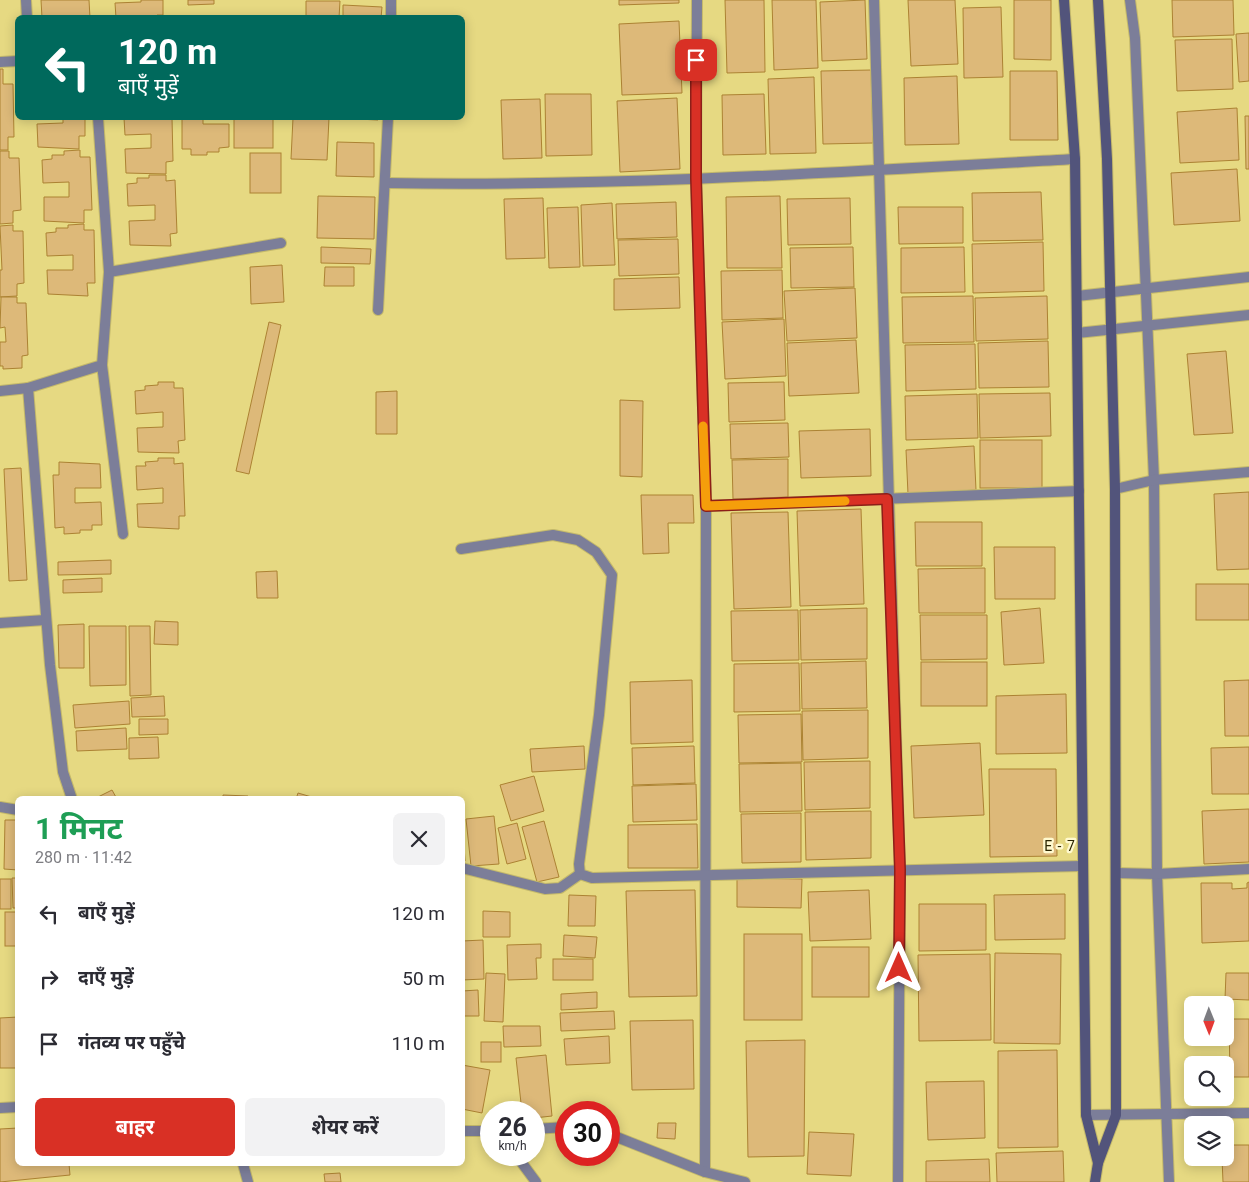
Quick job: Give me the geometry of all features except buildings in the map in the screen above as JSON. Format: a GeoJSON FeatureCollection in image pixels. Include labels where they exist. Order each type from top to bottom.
{"type":"FeatureCollection","features":[{"type":"Feature","properties":{"kind":"street"},"geometry":{"type":"LineString","coordinates":[[26,0],[27,15]]}},
{"type":"Feature","properties":{"kind":"street"},"geometry":{"type":"LineString","coordinates":[[391,0],[391,15]]}},
{"type":"Feature","properties":{"kind":"street"},"geometry":{"type":"LineString","coordinates":[[697,0],[696,178],[706,506],[705,1172]]}},
{"type":"Feature","properties":{"kind":"street"},"geometry":{"type":"LineString","coordinates":[[874,0],[880,170],[887,499],[900,870],[898,1182]]}},
{"type":"Feature","properties":{"kind":"street"},"geometry":{"type":"LineString","coordinates":[[1064,0],[1075,159],[1086,1114],[1098,1163]]}},
{"type":"Feature","properties":{"kind":"street"},"geometry":{"type":"LineString","coordinates":[[1096,1182],[1098,1163],[1116,1115],[1115,489],[1107,159],[1098,0]]}},
{"type":"Feature","properties":{"kind":"street"},"geometry":{"type":"LineString","coordinates":[[1130,0],[1135,38],[1154,480],[1157,874],[1169,1182]]}},
{"type":"Feature","properties":{"kind":"street"},"geometry":{"type":"LineString","coordinates":[[0,62],[15,61]]}},
{"type":"Feature","properties":{"kind":"street"},"geometry":{"type":"LineString","coordinates":[[98,120],[109,272],[102,365],[123,534]]}},
{"type":"Feature","properties":{"kind":"street"},"geometry":{"type":"LineString","coordinates":[[378,310],[388,120]]}},
{"type":"Feature","properties":{"kind":"street"},"geometry":{"type":"LineString","coordinates":[[386,184],[508,185],[880,170],[1075,159]]}},
{"type":"Feature","properties":{"kind":"street"},"geometry":{"type":"LineString","coordinates":[[109,272],[281,243]]}},
{"type":"Feature","properties":{"kind":"street"},"geometry":{"type":"LineString","coordinates":[[1077,296],[1249,277]]}},
{"type":"Feature","properties":{"kind":"street"},"geometry":{"type":"LineString","coordinates":[[1077,333],[1249,315]]}},
{"type":"Feature","properties":{"kind":"street"},"geometry":{"type":"LineString","coordinates":[[0,391],[28,388],[102,365]]}},
{"type":"Feature","properties":{"kind":"street"},"geometry":{"type":"LineString","coordinates":[[28,388],[45,620],[63,772],[71,796]]}},
{"type":"Feature","properties":{"kind":"street"},"geometry":{"type":"LineString","coordinates":[[1115,489],[1154,480],[1249,472]]}},
{"type":"Feature","properties":{"kind":"street"},"geometry":{"type":"LineString","coordinates":[[706,506],[1079,490]]}},
{"type":"Feature","properties":{"kind":"street"},"geometry":{"type":"LineString","coordinates":[[461,549],[552,535],[578,540],[596,552],[612,575],[598,715],[579,864],[580,874]]}},
{"type":"Feature","properties":{"kind":"street"},"geometry":{"type":"LineString","coordinates":[[0,623],[45,620]]}},
{"type":"Feature","properties":{"kind":"street"},"geometry":{"type":"LineString","coordinates":[[0,807],[15,810]]}},
{"type":"Feature","properties":{"kind":"street"},"geometry":{"type":"LineString","coordinates":[[580,874],[592,878],[1082,866]]}},
{"type":"Feature","properties":{"kind":"street"},"geometry":{"type":"LineString","coordinates":[[465,869],[545,889],[560,888],[580,874]]}},
{"type":"Feature","properties":{"kind":"street"},"geometry":{"type":"LineString","coordinates":[[1116,873],[1157,874],[1249,869]]}},
{"type":"Feature","properties":{"kind":"street"},"geometry":{"type":"LineString","coordinates":[[0,1108],[15,1106]]}},
{"type":"Feature","properties":{"kind":"street"},"geometry":{"type":"LineString","coordinates":[[1086,1114],[1249,1113]]}},
{"type":"Feature","properties":{"kind":"street"},"geometry":{"type":"LineString","coordinates":[[465,1131],[480,1131]]}},
{"type":"Feature","properties":{"kind":"street"},"geometry":{"type":"LineString","coordinates":[[620,1138],[705,1172],[745,1182]]}},
{"type":"Feature","properties":{"kind":"street"},"geometry":{"type":"LineString","coordinates":[[244,1166],[248,1182]]}},
{"type":"Feature","properties":{"kind":"street"},"geometry":{"type":"LineString","coordinates":[[524,1166],[536,1182]]}},
{"type":"Feature","properties":{"kind":"slow traffic"},"geometry":{"type":"LineString","coordinates":[[703,426],[706,506],[845,501]]}},
{"type":"Feature","properties":{"kind":"district","name":"E - 7"},"geometry":{"type":"Point","coordinates":[1060,846]}},
{"type":"Feature","properties":{"kind":"route"},"geometry":{"type":"LineString","coordinates":[[696,60],[696,178],[706,506],[887,499],[900,870],[899,968]]}}]}
